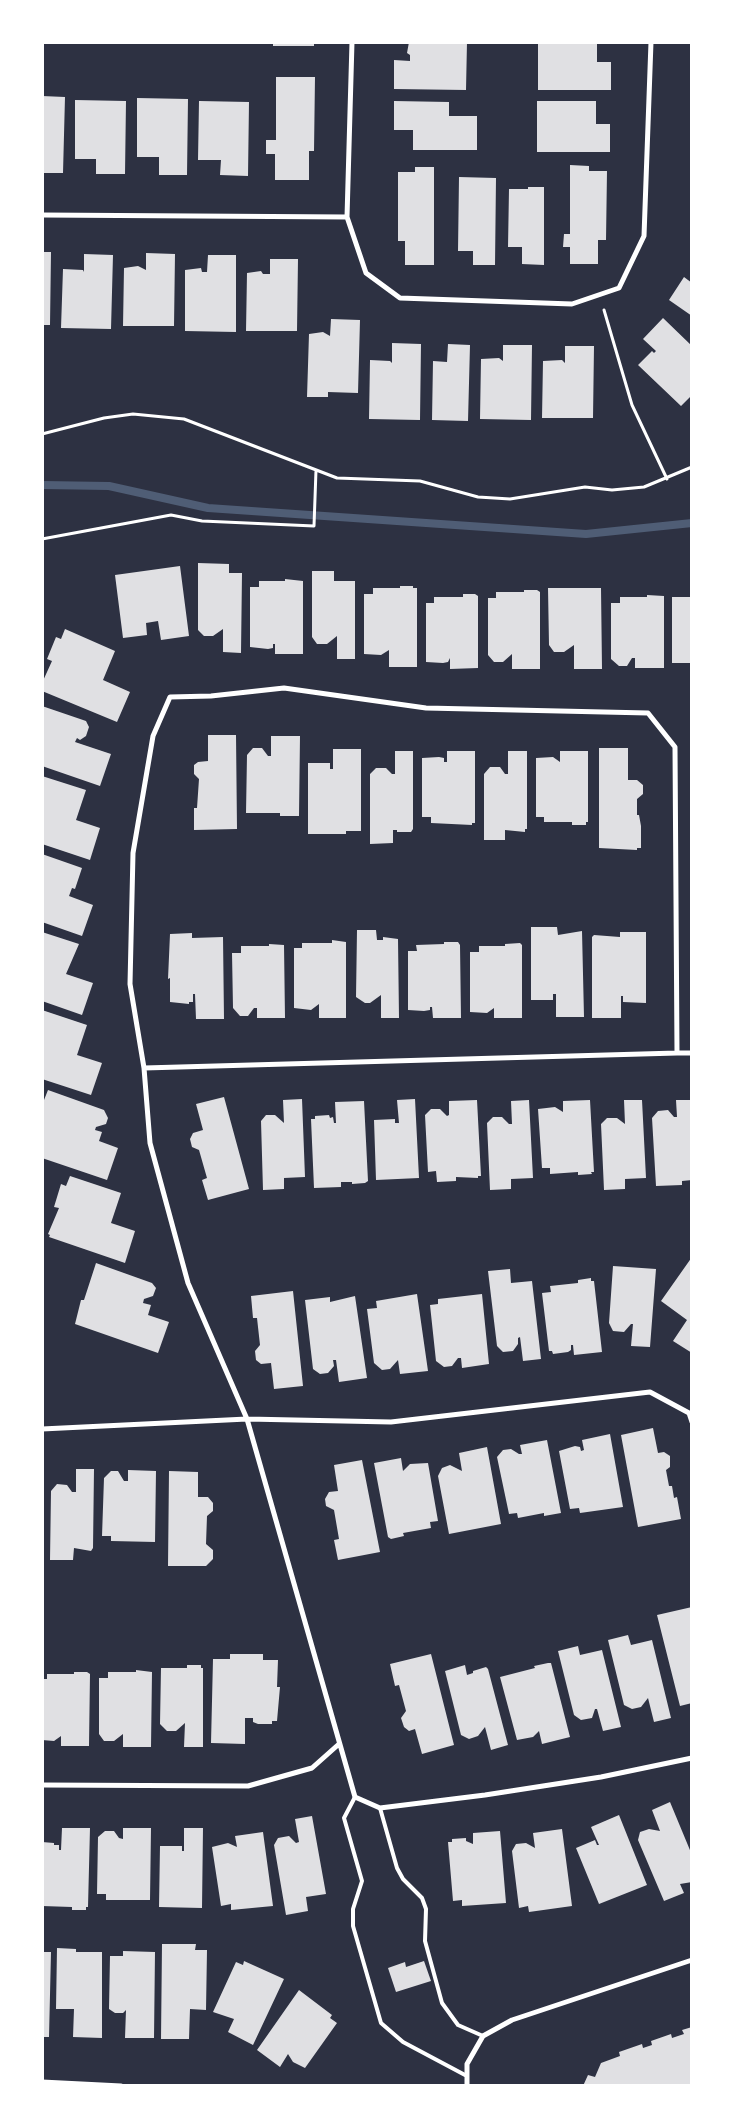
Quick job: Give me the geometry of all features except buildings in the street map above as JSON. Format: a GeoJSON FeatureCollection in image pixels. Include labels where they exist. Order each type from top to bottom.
{"type":"FeatureCollection","features":[{"type":"Feature","properties":{"kind":"street"},"geometry":{"type":"LineString","coordinates":[[352,42],[347,217],[366,273],[400,298],[572,304],[619,288],[644,236],[650,42]]}},
{"type":"Feature","properties":{"kind":"street"},"geometry":{"type":"LineString","coordinates":[[42,215],[347,217]]}},
{"type":"Feature","properties":{"kind":"street"},"geometry":{"type":"LineString","coordinates":[[677,1053],[675,747],[648,713],[426,708],[284,688],[211,696],[170,697],[153,736],[133,853],[130,984],[144,1068],[150,1143],[188,1283],[247,1419],[355,1797],[380,1808],[485,1796],[692,1758]]}},
{"type":"Feature","properties":{"kind":"street"},"geometry":{"type":"LineString","coordinates":[[144,1068],[692,1053]]}},
{"type":"Feature","properties":{"kind":"street"},"geometry":{"type":"LineString","coordinates":[[42,1430],[247,1419],[391,1422],[650,1392],[689,1414],[692,1422]]}},
{"type":"Feature","properties":{"kind":"street"},"geometry":{"type":"LineString","coordinates":[[42,1785],[248,1786],[312,1768],[339,1744]]}},
{"type":"Feature","properties":{"kind":"street"},"geometry":{"type":"LineString","coordinates":[[467,2086],[465,2075],[467,2064],[483,2036],[512,2020],[692,1960]]}},
{"type":"Feature","properties":{"kind":"street"},"geometry":{"type":"LineString","coordinates":[[42,2082],[121,2086]]}},
{"type":"Feature","properties":{"kind":"lane"},"geometry":{"type":"LineString","coordinates":[[355,1797],[344,1818],[362,1881],[353,1909],[353,1926],[380,2023],[403,2042],[465,2075]]}},
{"type":"Feature","properties":{"kind":"lane"},"geometry":{"type":"LineString","coordinates":[[380,1808],[397,1868],[403,1879],[422,1898],[426,1909],[425,1940],[442,2003],[458,2025],[483,2036]]}},
{"type":"Feature","properties":{"kind":"path"},"geometry":{"type":"LineString","coordinates":[[600,294],[632,405],[667,479]]}},
{"type":"Feature","properties":{"kind":"path"},"geometry":{"type":"LineString","coordinates":[[42,434],[104,418],[133,414],[184,419],[337,478],[420,481],[478,497],[510,499],[586,487],[612,490],[644,487],[692,467]]}},
{"type":"Feature","properties":{"kind":"path"},"geometry":{"type":"LineString","coordinates":[[42,539],[171,515],[202,521],[314,526],[316,470]]}},
{"type":"Feature","properties":{"kind":"waterway"},"geometry":{"type":"LineString","coordinates":[[42,485],[109,486],[208,508],[586,534],[692,523]]}}]}
